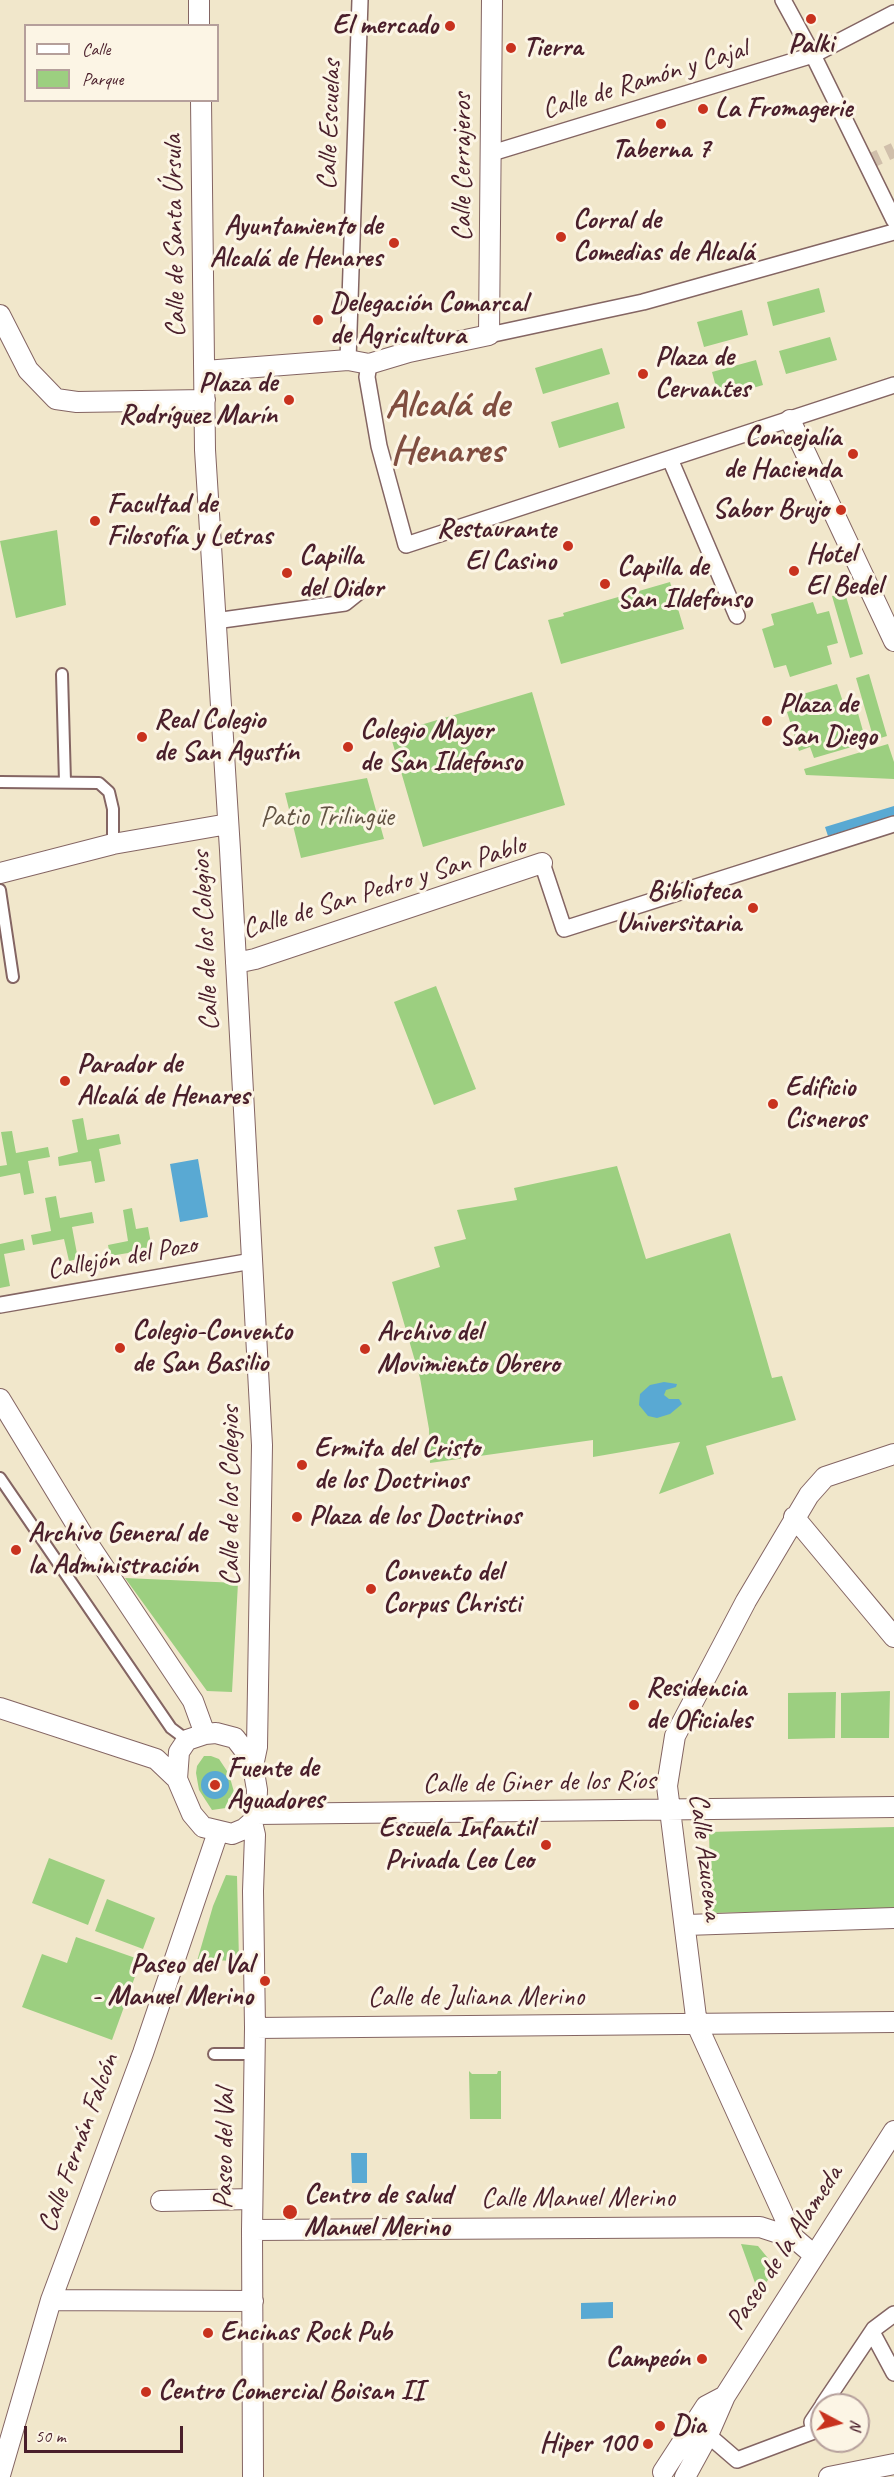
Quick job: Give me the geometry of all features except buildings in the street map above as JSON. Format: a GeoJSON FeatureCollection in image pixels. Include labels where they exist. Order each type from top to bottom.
{"type":"FeatureCollection","features":[{"type":"Feature","properties":{"kind":"street"},"geometry":{"type":"LineString","coordinates":[[199,0],[199,24]]}},
{"type":"Feature","properties":{"kind":"street","name":"Calle Escuelas"},"geometry":{"type":"LineString","coordinates":[[348,360],[360,0]]}},
{"type":"Feature","properties":{"kind":"street","name":"Calle Cerrajeros"},"geometry":{"type":"LineString","coordinates":[[490,328],[492,0]]}},
{"type":"Feature","properties":{"kind":"street"},"geometry":{"type":"LineString","coordinates":[[783,0],[813,55],[894,220]]}},
{"type":"Feature","properties":{"kind":"street","name":"Calle de Ramón y Cajal"},"geometry":{"type":"LineString","coordinates":[[492,153],[813,55],[894,13]]}},
{"type":"Feature","properties":{"kind":"street","name":"Calle de Santa Úrsula"},"geometry":{"type":"LineString","coordinates":[[201,102],[205,400]]}},
{"type":"Feature","properties":{"kind":"street"},"geometry":{"type":"LineString","coordinates":[[205,371],[348,360],[369,364],[490,328],[643,302],[894,232]]}},
{"type":"Feature","properties":{"kind":"street"},"geometry":{"type":"LineString","coordinates":[[0,315],[28,370],[56,399],[78,402],[205,400]]}},
{"type":"Feature","properties":{"kind":"street"},"geometry":{"type":"LineString","coordinates":[[369,364],[367,377],[379,446],[406,545],[894,385]]}},
{"type":"Feature","properties":{"kind":"street","name":"Calle de los Colegios"},"geometry":{"type":"LineString","coordinates":[[205,400],[205,450],[214,621],[228,824],[262,1445],[256,1747],[253,1766]]}},
{"type":"Feature","properties":{"kind":"street"},"geometry":{"type":"LineString","coordinates":[[790,420],[894,641]]}},
{"type":"Feature","properties":{"kind":"street"},"geometry":{"type":"LineString","coordinates":[[670,459],[737,616]]}},
{"type":"Feature","properties":{"kind":"street"},"geometry":{"type":"LineString","coordinates":[[214,621],[345,603],[360,591]]}},
{"type":"Feature","properties":{"kind":"street"},"geometry":{"type":"LineString","coordinates":[[0,873],[113,844],[228,824]]}},
{"type":"Feature","properties":{"kind":"street","name":"Calle de San Pedro y San Pablo"},"geometry":{"type":"LineString","coordinates":[[236,963],[255,959],[542,863],[564,928],[894,824]]}},
{"type":"Feature","properties":{"kind":"street","name":"Callejón del Pozo"},"geometry":{"type":"LineString","coordinates":[[0,1305],[252,1261]]}},
{"type":"Feature","properties":{"kind":"street"},"geometry":{"type":"LineString","coordinates":[[0,1399],[87,1542],[193,1701],[191,1742],[177,1779]]}},
{"type":"Feature","properties":{"kind":"street","name":"Calle Azucena"},"geometry":{"type":"LineString","coordinates":[[814,2255],[794,2238],[697,2025],[686,1925],[668,1810],[667,1786],[675,1736],[746,1601],[809,1495],[825,1477],[894,1454]]}},
{"type":"Feature","properties":{"kind":"street"},"geometry":{"type":"LineString","coordinates":[[794,1517],[894,1637]]}},
{"type":"Feature","properties":{"kind":"street"},"geometry":{"type":"LineString","coordinates":[[0,1708],[156,1759],[177,1779],[192,1814],[203,1827],[225,1833],[244,1829],[254,1818],[257,1790],[253,1766],[235,1738],[216,1733],[156,1759]]}},
{"type":"Feature","properties":{"kind":"street","name":"Calle de Giner de los Ríos"},"geometry":{"type":"LineString","coordinates":[[254,1818],[894,1807]]}},
{"type":"Feature","properties":{"kind":"street","name":"Paseo del Val"},"geometry":{"type":"LineString","coordinates":[[253,2477],[254,1818]]}},
{"type":"Feature","properties":{"kind":"street"},"geometry":{"type":"LineString","coordinates":[[225,1833],[245,1857],[253,1891]]}},
{"type":"Feature","properties":{"kind":"street","name":"Calle Fernán Falcón"},"geometry":{"type":"LineString","coordinates":[[0,2475],[51,2300],[225,1833]]}},
{"type":"Feature","properties":{"kind":"street"},"geometry":{"type":"LineString","coordinates":[[686,1925],[894,1918]]}},
{"type":"Feature","properties":{"kind":"street","name":"Calle de Juliana Merino"},"geometry":{"type":"LineString","coordinates":[[255,2028],[894,2022]]}},
{"type":"Feature","properties":{"kind":"street","name":"Paseo de la Alameda"},"geometry":{"type":"LineString","coordinates":[[683,2477],[708,2435],[725,2396],[894,2131]]}},
{"type":"Feature","properties":{"kind":"street"},"geometry":{"type":"LineString","coordinates":[[161,2201],[252,2199]]}},
{"type":"Feature","properties":{"kind":"street","name":"Calle Manuel Merino"},"geometry":{"type":"LineString","coordinates":[[252,2230],[760,2227],[794,2238]]}},
{"type":"Feature","properties":{"kind":"street"},"geometry":{"type":"LineString","coordinates":[[51,2300],[253,2301]]}},
{"type":"Feature","properties":{"kind":"street"},"geometry":{"type":"LineString","coordinates":[[832,2393],[872,2332],[894,2314]]}},
{"type":"Feature","properties":{"kind":"street"},"geometry":{"type":"LineString","coordinates":[[872,2332],[894,2373]]}},
{"type":"Feature","properties":{"kind":"street","name":"Paseo de la Alameda"},"geometry":{"type":"LineString","coordinates":[[656,2475],[706,2406],[725,2396]]}},
{"type":"Feature","properties":{"kind":"street"},"geometry":{"type":"LineString","coordinates":[[708,2435],[737,2460],[810,2433]]}},
{"type":"Feature","properties":{"kind":"street"},"geometry":{"type":"LineString","coordinates":[[841,2476],[894,2464]]}},
{"type":"Feature","properties":{"kind":"street"},"geometry":{"type":"LineString","coordinates":[[656,2475],[683,2477]]}},
{"type":"Feature","properties":{"kind":"lane"},"geometry":{"type":"LineString","coordinates":[[62,674],[65,782]]}},
{"type":"Feature","properties":{"kind":"lane"},"geometry":{"type":"LineString","coordinates":[[0,782],[99,783],[109,792],[113,809],[113,844]]}},
{"type":"Feature","properties":{"kind":"lane"},"geometry":{"type":"LineString","coordinates":[[0,890],[13,977]]}},
{"type":"Feature","properties":{"kind":"lane"},"geometry":{"type":"LineString","coordinates":[[0,1478],[171,1728],[191,1742]]}},
{"type":"Feature","properties":{"kind":"lane"},"geometry":{"type":"LineString","coordinates":[[214,2054],[255,2054]]}},
{"type":"Feature","properties":{"kind":"green space"},"geometry":{"type":"Polygon","coordinates":[[[819,288],[825,312],[773,326],[767,302],[819,288]]]}},
{"type":"Feature","properties":{"kind":"green space"},"geometry":{"type":"Polygon","coordinates":[[[742,310],[748,335],[704,347],[697,322],[742,310]]]}},
{"type":"Feature","properties":{"kind":"green space"},"geometry":{"type":"Polygon","coordinates":[[[830,337],[837,360],[786,374],[779,351],[830,337]]]}},
{"type":"Feature","properties":{"kind":"green space"},"geometry":{"type":"Polygon","coordinates":[[[602,348],[610,374],[543,394],[535,368],[602,348]]]}},
{"type":"Feature","properties":{"kind":"green space"},"geometry":{"type":"Polygon","coordinates":[[[756,360],[763,385],[719,398],[712,372],[756,360]]]}},
{"type":"Feature","properties":{"kind":"green space"},"geometry":{"type":"Polygon","coordinates":[[[618,402],[625,428],[559,448],[551,422],[618,402]]]}},
{"type":"Feature","properties":{"kind":"green space"},"geometry":{"type":"Polygon","coordinates":[[[57,530],[66,605],[16,618],[0,541],[57,530]]]}},
{"type":"Feature","properties":{"kind":"green space"},"geometry":{"type":"Polygon","coordinates":[[[670,582],[684,629],[561,664],[548,620],[564,616],[563,613],[670,582]]]}},
{"type":"Feature","properties":{"kind":"green space"},"geometry":{"type":"Polygon","coordinates":[[[845,593],[863,654],[850,658],[832,596],[845,593]]]}},
{"type":"Feature","properties":{"kind":"green space"},"geometry":{"type":"Polygon","coordinates":[[[813,602],[817,614],[829,611],[838,643],[827,646],[832,664],[790,677],[786,665],[774,668],[762,629],[774,625],[771,614],[813,602]]]}},
{"type":"Feature","properties":{"kind":"green space"},"geometry":{"type":"Polygon","coordinates":[[[869,674],[887,736],[874,740],[856,678],[869,674]]]}},
{"type":"Feature","properties":{"kind":"green space"},"geometry":{"type":"Polygon","coordinates":[[[837,684],[843,702],[854,699],[863,731],[852,734],[855,746],[814,758],[810,747],[799,751],[787,712],[799,708],[796,696],[837,684]]]}},
{"type":"Feature","properties":{"kind":"green space"},"geometry":{"type":"Polygon","coordinates":[[[532,692],[565,805],[423,847],[390,734],[532,692]]]}},
{"type":"Feature","properties":{"kind":"green space"},"geometry":{"type":"Polygon","coordinates":[[[888,744],[894,762],[894,779],[806,775],[804,769],[888,744]]]}},
{"type":"Feature","properties":{"kind":"green space","name":"Patio Trilingüe"},"geometry":{"type":"Polygon","coordinates":[[[367,778],[384,839],[301,858],[285,793],[367,778]]]}},
{"type":"Feature","properties":{"kind":"green space"},"geometry":{"type":"Polygon","coordinates":[[[436,986],[476,1089],[434,1105],[394,1002],[436,986]]]}},
{"type":"Feature","properties":{"kind":"green space"},"geometry":{"type":"Polygon","coordinates":[[[83,1118],[87,1140],[119,1134],[121,1144],[99,1149],[105,1181],[95,1183],[91,1161],[59,1166],[58,1157],[78,1152],[72,1120],[83,1118]]]}},
{"type":"Feature","properties":{"kind":"green space"},"geometry":{"type":"Polygon","coordinates":[[[12,1131],[16,1153],[48,1147],[50,1157],[28,1161],[34,1193],[24,1195],[20,1173],[0,1177],[0,1166],[7,1165],[1,1132],[12,1131]]]}},
{"type":"Feature","properties":{"kind":"green space"},"geometry":{"type":"Polygon","coordinates":[[[617,1166],[646,1259],[730,1233],[772,1378],[782,1376],[796,1420],[706,1446],[714,1474],[659,1494],[680,1442],[593,1457],[593,1440],[430,1463],[429,1429],[420,1378],[392,1282],[440,1267],[434,1247],[466,1239],[457,1210],[517,1200],[514,1188],[617,1166]]]}},
{"type":"Feature","properties":{"kind":"green space"},"geometry":{"type":"Polygon","coordinates":[[[56,1196],[60,1218],[92,1212],[94,1223],[72,1227],[78,1259],[69,1261],[64,1239],[33,1245],[31,1235],[51,1231],[45,1198],[56,1196]]]}},
{"type":"Feature","properties":{"kind":"green space"},"geometry":{"type":"Polygon","coordinates":[[[132,1208],[136,1229],[148,1227],[152,1249],[110,1256],[108,1245],[128,1241],[123,1210],[132,1208]]]}},
{"type":"Feature","properties":{"kind":"green space"},"geometry":{"type":"Polygon","coordinates":[[[23,1239],[25,1250],[4,1254],[10,1286],[0,1288],[0,1244],[23,1239]]]}},
{"type":"Feature","properties":{"kind":"green space"},"geometry":{"type":"Polygon","coordinates":[[[125,1578],[238,1583],[232,1692],[207,1691],[125,1578]]]}},
{"type":"Feature","properties":{"kind":"green space"},"geometry":{"type":"Polygon","coordinates":[[[890,1691],[889,1738],[841,1738],[841,1693],[890,1691]]]}},
{"type":"Feature","properties":{"kind":"green space"},"geometry":{"type":"Polygon","coordinates":[[[836,1692],[835,1738],[788,1739],[788,1693],[836,1692]]]}},
{"type":"Feature","properties":{"kind":"green space"},"geometry":{"type":"Polygon","coordinates":[[[204,1756],[219,1759],[229,1774],[234,1792],[234,1803],[226,1808],[212,1810],[199,1790],[197,1766],[204,1756]]]}},
{"type":"Feature","properties":{"kind":"green space"},"geometry":{"type":"Polygon","coordinates":[[[894,1827],[894,1909],[711,1913],[709,1832],[894,1827]]]}},
{"type":"Feature","properties":{"kind":"green space"},"geometry":{"type":"Polygon","coordinates":[[[49,1858],[105,1880],[88,1925],[32,1903],[49,1858]]]}},
{"type":"Feature","properties":{"kind":"green space"},"geometry":{"type":"Polygon","coordinates":[[[226,1875],[237,1876],[239,1961],[207,1960],[195,1968],[213,1906],[226,1875]]]}},
{"type":"Feature","properties":{"kind":"green space"},"geometry":{"type":"Polygon","coordinates":[[[107,1899],[155,1918],[143,1949],[95,1931],[107,1899]]]}},
{"type":"Feature","properties":{"kind":"green space"},"geometry":{"type":"Polygon","coordinates":[[[76,1937],[141,1960],[112,2040],[22,2007],[42,1954],[67,1963],[76,1937]]]}},
{"type":"Feature","properties":{"kind":"green space"},"geometry":{"type":"Polygon","coordinates":[[[469,2071],[472,2074],[497,2074],[501,2071],[501,2119],[470,2119],[469,2071]]]}},
{"type":"Feature","properties":{"kind":"green space"},"geometry":{"type":"Polygon","coordinates":[[[741,2244],[758,2246],[772,2263],[771,2275],[759,2294],[741,2244]]]}},
{"type":"Feature","properties":{"kind":"water"},"geometry":{"type":"Polygon","coordinates":[[[894,806],[894,816],[828,836],[825,827],[894,806]]]}},
{"type":"Feature","properties":{"kind":"water"},"geometry":{"type":"Polygon","coordinates":[[[198,1159],[208,1217],[180,1222],[170,1164],[198,1159]]]}},
{"type":"Feature","properties":{"kind":"water"},"geometry":{"type":"Polygon","coordinates":[[[664,1382],[677,1384],[676,1387],[666,1390],[664,1395],[669,1399],[679,1399],[682,1404],[670,1414],[657,1418],[648,1416],[639,1405],[640,1394],[650,1385],[664,1382]]]}},
{"type":"Feature","properties":{"kind":"water","name":"Fuente de Aguadores"},"geometry":{"type":"Polygon","coordinates":[[[215,1771],[225,1775],[229,1785],[225,1795],[215,1799],[205,1795],[201,1785],[205,1775],[215,1771]]]}},
{"type":"Feature","properties":{"kind":"water"},"geometry":{"type":"Polygon","coordinates":[[[351,2153],[367,2153],[367,2183],[352,2183],[351,2153]]]}},
{"type":"Feature","properties":{"kind":"water"},"geometry":{"type":"Polygon","coordinates":[[[613,2302],[613,2318],[581,2319],[581,2303],[613,2302]]]}},
{"type":"Feature","properties":{"kind":"tunnel"},"geometry":{"type":"LineString","coordinates":[[866,163],[894,150]]}},
{"type":"Feature","properties":{"kind":"place","name":"Palki"},"geometry":{"type":"Point","coordinates":[811,19]}},
{"type":"Feature","properties":{"kind":"place","name":"El mercado"},"geometry":{"type":"Point","coordinates":[450,26]}},
{"type":"Feature","properties":{"kind":"place","name":"Tierra"},"geometry":{"type":"Point","coordinates":[511,48]}},
{"type":"Feature","properties":{"kind":"place","name":"La Fromagerie"},"geometry":{"type":"Point","coordinates":[703,109]}},
{"type":"Feature","properties":{"kind":"place","name":"Taberna 7"},"geometry":{"type":"Point","coordinates":[661,124]}},
{"type":"Feature","properties":{"kind":"place","name":"Corral de Comedias de Alcalá"},"geometry":{"type":"Point","coordinates":[561,237]}},
{"type":"Feature","properties":{"kind":"place","name":"Ayuntamiento de Alcalá de Henares"},"geometry":{"type":"Point","coordinates":[394,243]}},
{"type":"Feature","properties":{"kind":"place","name":"Delegación Comarcal de Agricultura"},"geometry":{"type":"Point","coordinates":[318,320]}},
{"type":"Feature","properties":{"kind":"place","name":"Plaza de Cervantes"},"geometry":{"type":"Point","coordinates":[643,374]}},
{"type":"Feature","properties":{"kind":"place","name":"Plaza de Rodríguez Marín"},"geometry":{"type":"Point","coordinates":[289,400]}},
{"type":"Feature","properties":{"kind":"place","name":"Concejalía de Hacienda"},"geometry":{"type":"Point","coordinates":[853,454]}},
{"type":"Feature","properties":{"kind":"place","name":"Sabor Brujo"},"geometry":{"type":"Point","coordinates":[841,510]}},
{"type":"Feature","properties":{"kind":"place","name":"Facultad de Filosofía y Letras"},"geometry":{"type":"Point","coordinates":[95,521]}},
{"type":"Feature","properties":{"kind":"place","name":"Restaurante El Casino"},"geometry":{"type":"Point","coordinates":[568,546]}},
{"type":"Feature","properties":{"kind":"place","name":"Hotel El Bedel"},"geometry":{"type":"Point","coordinates":[794,571]}},
{"type":"Feature","properties":{"kind":"place","name":"Capilla del Oidor"},"geometry":{"type":"Point","coordinates":[287,573]}},
{"type":"Feature","properties":{"kind":"place","name":"Capilla de San Ildefonso"},"geometry":{"type":"Point","coordinates":[605,584]}},
{"type":"Feature","properties":{"kind":"place","name":"Plaza de San Diego"},"geometry":{"type":"Point","coordinates":[767,721]}},
{"type":"Feature","properties":{"kind":"place","name":"Real Colegio de San Agustín"},"geometry":{"type":"Point","coordinates":[142,737]}},
{"type":"Feature","properties":{"kind":"place","name":"Colegio Mayor de San Ildefonso"},"geometry":{"type":"Point","coordinates":[348,747]}},
{"type":"Feature","properties":{"kind":"place","name":"Biblioteca Universitaria"},"geometry":{"type":"Point","coordinates":[753,908]}},
{"type":"Feature","properties":{"kind":"place","name":"Parador de Alcalá de Henares"},"geometry":{"type":"Point","coordinates":[65,1081]}},
{"type":"Feature","properties":{"kind":"place","name":"Edificio Cisneros"},"geometry":{"type":"Point","coordinates":[773,1104]}},
{"type":"Feature","properties":{"kind":"place","name":"Colegio-Convento de San Basilio"},"geometry":{"type":"Point","coordinates":[120,1348]}},
{"type":"Feature","properties":{"kind":"place","name":"Archivo del Movimiento Obrero"},"geometry":{"type":"Point","coordinates":[365,1349]}},
{"type":"Feature","properties":{"kind":"place","name":"Ermita del Cristo de los Doctrinos"},"geometry":{"type":"Point","coordinates":[302,1465]}},
{"type":"Feature","properties":{"kind":"place","name":"Plaza de los Doctrinos"},"geometry":{"type":"Point","coordinates":[297,1517]}},
{"type":"Feature","properties":{"kind":"place","name":"Archivo General de la Administración"},"geometry":{"type":"Point","coordinates":[16,1550]}},
{"type":"Feature","properties":{"kind":"place","name":"Convento del Corpus Christi"},"geometry":{"type":"Point","coordinates":[371,1589]}},
{"type":"Feature","properties":{"kind":"place","name":"Residencia de Oficiales"},"geometry":{"type":"Point","coordinates":[634,1705]}},
{"type":"Feature","properties":{"kind":"place","name":"Fuente de Aguadores"},"geometry":{"type":"Point","coordinates":[215,1785]}},
{"type":"Feature","properties":{"kind":"place","name":"Escuela Infantil Privada Leo Leo"},"geometry":{"type":"Point","coordinates":[546,1845]}},
{"type":"Feature","properties":{"kind":"place","name":"Paseo del Val - Manuel Merino"},"geometry":{"type":"Point","coordinates":[265,1981]}},
{"type":"Feature","properties":{"kind":"place","name":"Centro de salud Manuel Merino"},"geometry":{"type":"Point","coordinates":[290,2212]}},
{"type":"Feature","properties":{"kind":"place","name":"Encinas Rock Pub"},"geometry":{"type":"Point","coordinates":[208,2333]}},
{"type":"Feature","properties":{"kind":"place","name":"Campeón"},"geometry":{"type":"Point","coordinates":[702,2359]}},
{"type":"Feature","properties":{"kind":"place","name":"Centro Comercial Boisan II"},"geometry":{"type":"Point","coordinates":[146,2392]}},
{"type":"Feature","properties":{"kind":"place","name":"Dia"},"geometry":{"type":"Point","coordinates":[660,2426]}},
{"type":"Feature","properties":{"kind":"place","name":"Hiper 100"},"geometry":{"type":"Point","coordinates":[648,2444]}},
{"type":"Feature","properties":{"kind":"district","name":"Alcalá de Henares"},"geometry":{"type":"Point","coordinates":[447,429]}}]}
